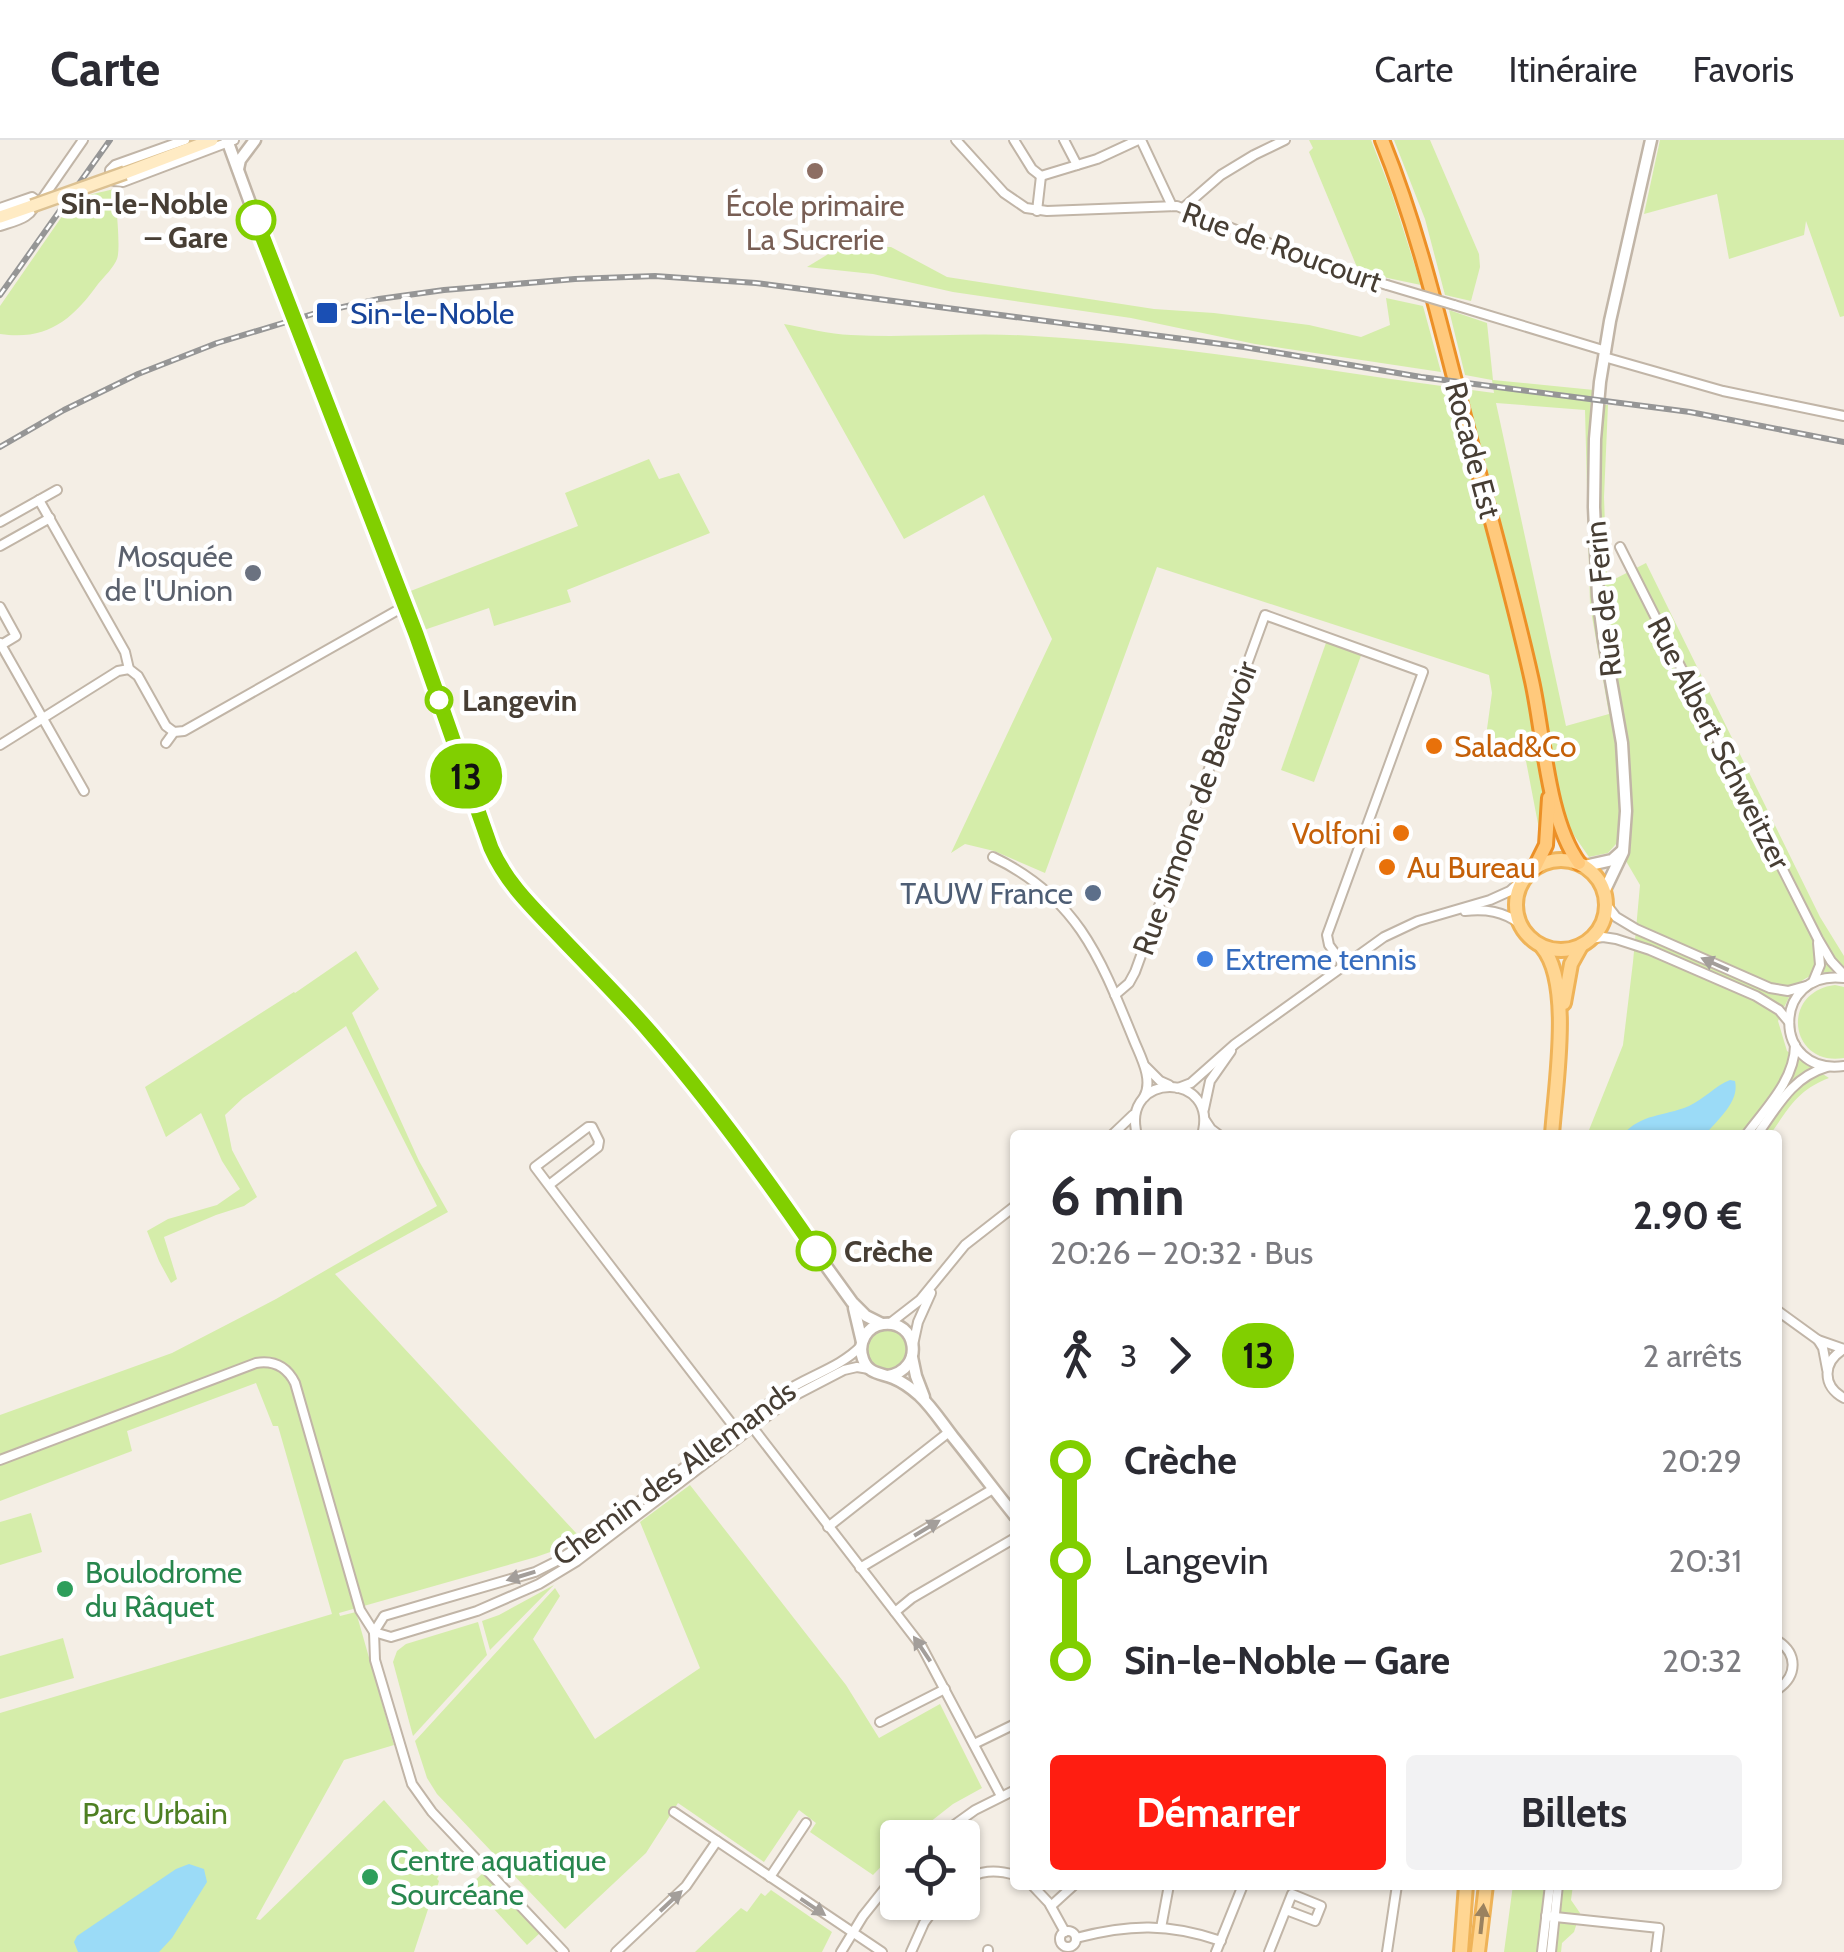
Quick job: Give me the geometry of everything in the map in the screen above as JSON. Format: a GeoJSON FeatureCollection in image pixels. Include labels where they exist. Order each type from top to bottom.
{"type":"FeatureCollection","features":[{"type":"Feature","properties":{"kind":"highway","name":"Rocade Est"},"geometry":{"type":"LineString","coordinates":[[1382,140],[1436,313],[1532,682],[1563,836],[1582,864]]}},
{"type":"Feature","properties":{"kind":"highway","name":"Rocade Est"},"geometry":{"type":"LineString","coordinates":[[1535,867],[1546,839],[1547,765]]}},
{"type":"Feature","properties":{"kind":"main road"},"geometry":{"type":"LineString","coordinates":[[0,218],[212,140]]}},
{"type":"Feature","properties":{"kind":"main road"},"geometry":{"type":"LineString","coordinates":[[1552,1130],[1560,1025],[1571,964],[1602,923],[1605,898],[1597,877],[1582,864],[1556,859],[1535,867],[1522,880],[1516,900],[1520,924],[1552,960],[1560,1025]]}},
{"type":"Feature","properties":{"kind":"main road"},"geometry":{"type":"LineString","coordinates":[[1540,945],[1564,950],[1586,942]]}},
{"type":"Feature","properties":{"kind":"main road"},"geometry":{"type":"LineString","coordinates":[[1461,1952],[1466,1890]]}},
{"type":"Feature","properties":{"kind":"main road"},"geometry":{"type":"LineString","coordinates":[[1478,1952],[1485,1890]]}},
{"type":"Feature","properties":{"kind":"street"},"geometry":{"type":"LineString","coordinates":[[0,226],[28,216],[83,140]]}},
{"type":"Feature","properties":{"kind":"street"},"geometry":{"type":"LineString","coordinates":[[185,140],[115,166],[110,170],[111,178],[122,182],[230,141],[294,323],[504,874],[686,1075],[752,1160],[852,1302],[866,1316],[904,1329],[910,1337],[916,1376],[926,1402]]}},
{"type":"Feature","properties":{"kind":"street"},"geometry":{"type":"LineString","coordinates":[[239,175],[240,160],[255,140]]}},
{"type":"Feature","properties":{"kind":"street"},"geometry":{"type":"LineString","coordinates":[[956,140],[1021,206],[1037,210],[1041,176]]}},
{"type":"Feature","properties":{"kind":"street"},"geometry":{"type":"LineString","coordinates":[[1014,140],[1041,176]]}},
{"type":"Feature","properties":{"kind":"street"},"geometry":{"type":"LineString","coordinates":[[1064,140],[1077,165]]}},
{"type":"Feature","properties":{"kind":"street"},"geometry":{"type":"LineString","coordinates":[[1041,176],[1097,159],[1140,140],[1172,206]]}},
{"type":"Feature","properties":{"kind":"street"},"geometry":{"type":"LineString","coordinates":[[1183,208],[1222,175],[1285,140]]}},
{"type":"Feature","properties":{"kind":"street","name":"Rue de Ferin"},"geometry":{"type":"LineString","coordinates":[[1605,898],[1625,846],[1626,824],[1623,749],[1602,630],[1595,560],[1595,440],[1605,354],[1651,140]]}},
{"type":"Feature","properties":{"kind":"street"},"geometry":{"type":"LineString","coordinates":[[0,208],[33,204]]}},
{"type":"Feature","properties":{"kind":"street","name":"Rue de Roucourt"},"geometry":{"type":"LineString","coordinates":[[1037,210],[1183,208],[1336,271],[1469,309],[1723,391],[1844,416]]}},
{"type":"Feature","properties":{"kind":"street"},"geometry":{"type":"LineString","coordinates":[[0,522],[58,490]]}},
{"type":"Feature","properties":{"kind":"street"},"geometry":{"type":"LineString","coordinates":[[40,500],[125,652],[130,669],[138,676],[166,726],[174,732]]}},
{"type":"Feature","properties":{"kind":"street"},"geometry":{"type":"LineString","coordinates":[[1,543],[50,518]]}},
{"type":"Feature","properties":{"kind":"street","name":"Rue Albert Schweitzer"},"geometry":{"type":"LineString","coordinates":[[1620,547],[1818,939],[1844,976]]}},
{"type":"Feature","properties":{"kind":"street"},"geometry":{"type":"LineString","coordinates":[[166,743],[174,732],[184,730],[405,606]]}},
{"type":"Feature","properties":{"kind":"street"},"geometry":{"type":"LineString","coordinates":[[0,608],[16,636],[1,644],[84,791]]}},
{"type":"Feature","properties":{"kind":"street","name":"Rue Simone de Beauvoir"},"geometry":{"type":"LineString","coordinates":[[1116,995],[1135,972],[1265,615],[1424,672],[1328,934],[1328,944],[1343,964]]}},
{"type":"Feature","properties":{"kind":"street"},"geometry":{"type":"LineString","coordinates":[[0,745],[118,671],[130,669]]}},
{"type":"Feature","properties":{"kind":"street"},"geometry":{"type":"LineString","coordinates":[[1582,864],[1612,860],[1625,846]]}},
{"type":"Feature","properties":{"kind":"street"},"geometry":{"type":"LineString","coordinates":[[993,857],[1036,883],[1072,917],[1091,943],[1116,995],[1143,1063],[1148,1087],[1136,1111],[1118,1130]]}},
{"type":"Feature","properties":{"kind":"street"},"geometry":{"type":"LineString","coordinates":[[1144,1097],[1158,1088],[1191,1082],[1230,1048],[1373,943],[1400,929],[1501,896],[1522,880]]}},
{"type":"Feature","properties":{"kind":"street"},"geometry":{"type":"LineString","coordinates":[[1605,898],[1616,916],[1636,929],[1770,988],[1788,991],[1844,976]]}},
{"type":"Feature","properties":{"kind":"street"},"geometry":{"type":"LineString","coordinates":[[1450,913],[1498,912],[1520,924]]}},
{"type":"Feature","properties":{"kind":"street"},"geometry":{"type":"LineString","coordinates":[[1586,942],[1603,937],[1616,939],[1666,957],[1770,1003],[1785,1015],[1795,1045],[1794,1062],[1750,1130]]}},
{"type":"Feature","properties":{"kind":"street"},"geometry":{"type":"LineString","coordinates":[[1789,1022],[1793,1002],[1810,984],[1820,965],[1818,939]]}},
{"type":"Feature","properties":{"kind":"street"},"geometry":{"type":"LineString","coordinates":[[1203,1130],[1210,1082],[1226,1057],[1246,1038]]}},
{"type":"Feature","properties":{"kind":"street"},"geometry":{"type":"LineString","coordinates":[[1795,1045],[1810,1061],[1828,1067]]}},
{"type":"Feature","properties":{"kind":"street"},"geometry":{"type":"LineString","coordinates":[[1143,1063],[1154,1077],[1196,1099],[1213,1130]]}},
{"type":"Feature","properties":{"kind":"street"},"geometry":{"type":"LineString","coordinates":[[1761,1130],[1799,1080],[1811,1072],[1844,1066]]}},
{"type":"Feature","properties":{"kind":"street"},"geometry":{"type":"LineString","coordinates":[[1136,1111],[1136,1130]]}},
{"type":"Feature","properties":{"kind":"street"},"geometry":{"type":"LineString","coordinates":[[549,1185],[598,1148],[592,1127],[535,1167],[738,1432]]}},
{"type":"Feature","properties":{"kind":"street"},"geometry":{"type":"LineString","coordinates":[[862,1344],[870,1330],[910,1310],[966,1246],[1010,1210]]}},
{"type":"Feature","properties":{"kind":"street"},"geometry":{"type":"LineString","coordinates":[[888,1376],[902,1371],[913,1352],[920,1316],[938,1280]]}},
{"type":"Feature","properties":{"kind":"street"},"geometry":{"type":"LineString","coordinates":[[852,1302],[863,1361],[869,1369],[904,1384],[926,1402],[1010,1510]]}},
{"type":"Feature","properties":{"kind":"street"},"geometry":{"type":"LineString","coordinates":[[1782,1314],[1818,1340],[1844,1349]]}},
{"type":"Feature","properties":{"kind":"street"},"geometry":{"type":"LineString","coordinates":[[1818,1340],[1829,1385],[1844,1398]]}},
{"type":"Feature","properties":{"kind":"street","name":"Chemin des Allemands"},"geometry":{"type":"LineString","coordinates":[[749,1424],[796,1384],[848,1358],[862,1344]]}},
{"type":"Feature","properties":{"kind":"street"},"geometry":{"type":"LineString","coordinates":[[1827,1369],[1832,1358],[1844,1349]]}},
{"type":"Feature","properties":{"kind":"street"},"geometry":{"type":"LineString","coordinates":[[0,1460],[256,1362],[277,1364],[288,1372],[296,1383],[360,1610],[374,1632],[374,1660],[409,1778],[424,1803],[560,1951]]}},
{"type":"Feature","properties":{"kind":"street","name":"Chemin des Allemands"},"geometry":{"type":"LineString","coordinates":[[738,1432],[576,1561],[546,1580],[477,1611],[392,1638],[374,1632],[384,1616],[516,1578],[555,1562],[749,1424],[807,1388],[848,1369],[869,1369]]}},
{"type":"Feature","properties":{"kind":"street"},"geometry":{"type":"LineString","coordinates":[[749,1424],[925,1652],[1002,1796]]}},
{"type":"Feature","properties":{"kind":"street"},"geometry":{"type":"LineString","coordinates":[[828,1527],[949,1432]]}},
{"type":"Feature","properties":{"kind":"street"},"geometry":{"type":"LineString","coordinates":[[860,1568],[994,1489]]}},
{"type":"Feature","properties":{"kind":"street"},"geometry":{"type":"LineString","coordinates":[[895,1612],[1010,1541]]}},
{"type":"Feature","properties":{"kind":"street"},"geometry":{"type":"LineString","coordinates":[[1782,1645],[1789,1651],[1793,1665],[1789,1679],[1782,1685]]}},
{"type":"Feature","properties":{"kind":"street"},"geometry":{"type":"LineString","coordinates":[[880,1722],[945,1689]]}},
{"type":"Feature","properties":{"kind":"street"},"geometry":{"type":"LineString","coordinates":[[974,1744],[1010,1726]]}},
{"type":"Feature","properties":{"kind":"street"},"geometry":{"type":"LineString","coordinates":[[960,1820],[1010,1792]]}},
{"type":"Feature","properties":{"kind":"street"},"geometry":{"type":"LineString","coordinates":[[674,1812],[882,1952]]}},
{"type":"Feature","properties":{"kind":"street"},"geometry":{"type":"LineString","coordinates":[[770,1877],[806,1823]]}},
{"type":"Feature","properties":{"kind":"street"},"geometry":{"type":"LineString","coordinates":[[616,1952],[686,1886],[717,1842]]}},
{"type":"Feature","properties":{"kind":"street"},"geometry":{"type":"LineString","coordinates":[[980,1873],[990,1870],[1010,1874]]}},
{"type":"Feature","properties":{"kind":"street"},"geometry":{"type":"LineString","coordinates":[[1037,1890],[1051,1906],[1065,1932]]}},
{"type":"Feature","properties":{"kind":"street"},"geometry":{"type":"LineString","coordinates":[[1051,1906],[1069,1890]]}},
{"type":"Feature","properties":{"kind":"street"},"geometry":{"type":"LineString","coordinates":[[1160,1928],[1169,1890]]}},
{"type":"Feature","properties":{"kind":"street"},"geometry":{"type":"LineString","coordinates":[[1216,1952],[1241,1890]]}},
{"type":"Feature","properties":{"kind":"street"},"geometry":{"type":"LineString","coordinates":[[1387,1952],[1395,1890]]}},
{"type":"Feature","properties":{"kind":"street"},"geometry":{"type":"LineString","coordinates":[[1550,1890],[1551,1952]]}},
{"type":"Feature","properties":{"kind":"street"},"geometry":{"type":"LineString","coordinates":[[1542,1952],[1557,1890]]}},
{"type":"Feature","properties":{"kind":"street"},"geometry":{"type":"LineString","coordinates":[[841,1952],[880,1893]]}},
{"type":"Feature","properties":{"kind":"street"},"geometry":{"type":"LineString","coordinates":[[1269,1952],[1292,1894],[1321,1906],[1314,1921],[1286,1910]]}},
{"type":"Feature","properties":{"kind":"street"},"geometry":{"type":"LineString","coordinates":[[1551,1917],[1658,1928],[1656,1952]]}},
{"type":"Feature","properties":{"kind":"street"},"geometry":{"type":"LineString","coordinates":[[911,1952],[926,1920]]}},
{"type":"Feature","properties":{"kind":"street"},"geometry":{"type":"LineString","coordinates":[[1076,1938],[1118,1928],[1160,1928],[1186,1930],[1221,1941]]}},
{"type":"Feature","properties":{"kind":"street"},"geometry":{"type":"LineString","coordinates":[[1065,1932],[1072,1932],[1076,1938]]}},
{"type":"Feature","properties":{"kind":"street"},"geometry":{"type":"LineString","coordinates":[[1065,1932],[1062,1949],[1073,1945],[1076,1938]]}},
{"type":"Feature","properties":{"kind":"green space"},"geometry":{"type":"Polygon","coordinates":[[[1309,140],[1371,140],[1421,285],[1359,272],[1309,152],[1313,148],[1309,140]]]}},
{"type":"Feature","properties":{"kind":"green space"},"geometry":{"type":"Polygon","coordinates":[[[1394,140],[1430,140],[1479,254],[1480,267],[1471,301],[1445,295],[1425,219],[1394,140]]]}},
{"type":"Feature","properties":{"kind":"green space"},"geometry":{"type":"Polygon","coordinates":[[[1660,140],[1844,140],[1844,316],[1840,317],[1806,221],[1804,235],[1729,259],[1717,194],[1644,214],[1660,140]]]}},
{"type":"Feature","properties":{"kind":"green space"},"geometry":{"type":"Polygon","coordinates":[[[114,189],[118,246],[111,269],[78,308],[57,325],[31,334],[0,334],[0,306],[74,199],[114,189]]]}},
{"type":"Feature","properties":{"kind":"green space"},"geometry":{"type":"Polygon","coordinates":[[[840,247],[891,247],[947,277],[1154,309],[1309,325],[1361,337],[1390,325],[1386,298],[1423,306],[1441,372],[1255,344],[1131,318],[953,292],[873,274],[807,267],[840,247]]]}},
{"type":"Feature","properties":{"kind":"green space"},"geometry":{"type":"Polygon","coordinates":[[[1449,310],[1487,323],[1493,380],[1594,390],[1592,404],[1608,405],[1604,497],[1607,583],[1646,563],[1820,917],[1844,956],[1844,970],[1817,974],[1800,982],[1778,1021],[1787,1051],[1829,1078],[1801,1095],[1773,1130],[1589,1130],[1623,1045],[1640,885],[1616,844],[1608,853],[1589,857],[1571,831],[1539,829],[1526,761],[1486,736],[1492,693],[1489,675],[1157,567],[1045,873],[994,851],[965,844],[951,853],[1052,639],[984,495],[904,539],[784,324],[851,335],[1011,335],[1092,340],[1494,393],[1492,380],[1465,375],[1449,310]],[[1496,403],[1566,726],[1609,714],[1590,605],[1585,410],[1496,403]]]}},
{"type":"Feature","properties":{"kind":"green space"},"geometry":{"type":"Polygon","coordinates":[[[649,459],[659,479],[679,473],[710,533],[567,590],[571,602],[494,626],[489,608],[424,630],[408,592],[578,526],[565,493],[649,459]]]}},
{"type":"Feature","properties":{"kind":"green space"},"geometry":{"type":"Polygon","coordinates":[[[1327,640],[1362,653],[1314,782],[1281,770],[1327,640]]]}},
{"type":"Feature","properties":{"kind":"green space","name":"Parc Urbain"},"geometry":{"type":"Polygon","coordinates":[[[356,951],[379,989],[352,1013],[419,1161],[448,1212],[335,1274],[577,1534],[556,1550],[536,1557],[339,1613],[340,1616],[356,1612],[394,1745],[344,1760],[256,1919],[260,1920],[384,1800],[443,1867],[414,1952],[0,1952],[0,1713],[332,1614],[278,1426],[273,1426],[256,1383],[127,1431],[132,1451],[0,1501],[0,1415],[172,1353],[276,1299],[437,1206],[346,1026],[243,1098],[225,1115],[232,1150],[257,1197],[244,1206],[164,1237],[177,1279],[171,1283],[147,1231],[168,1219],[217,1205],[240,1189],[222,1161],[201,1113],[166,1137],[145,1087],[356,951]]]}},
{"type":"Feature","properties":{"kind":"green space"},"geometry":{"type":"Polygon","coordinates":[[[1835,985],[1844,987],[1844,1058],[1826,1058],[1803,1041],[1798,1028],[1799,1014],[1805,1001],[1817,991],[1835,985]]]}},
{"type":"Feature","properties":{"kind":"green space"},"geometry":{"type":"Polygon","coordinates":[[[887,1330],[901,1336],[907,1350],[901,1364],[887,1370],[873,1364],[867,1350],[873,1336],[887,1330]]]}},
{"type":"Feature","properties":{"kind":"green space"},"geometry":{"type":"Polygon","coordinates":[[[690,1485],[846,1685],[879,1738],[940,1704],[982,1788],[933,1820],[880,1820],[880,1868],[873,1875],[810,1832],[816,1823],[799,1810],[764,1862],[678,1803],[646,1853],[565,1929],[437,1794],[427,1778],[415,1741],[555,1588],[560,1596],[533,1639],[595,1739],[700,1668],[640,1522],[690,1485]]]}},
{"type":"Feature","properties":{"kind":"green space"},"geometry":{"type":"Polygon","coordinates":[[[31,1513],[42,1552],[0,1565],[0,1522],[31,1513]]]}},
{"type":"Feature","properties":{"kind":"green space"},"geometry":{"type":"Polygon","coordinates":[[[554,1585],[490,1650],[482,1621],[554,1585]]]}},
{"type":"Feature","properties":{"kind":"green space"},"geometry":{"type":"Polygon","coordinates":[[[478,1622],[487,1655],[413,1736],[393,1662],[397,1651],[406,1644],[478,1622]]]}},
{"type":"Feature","properties":{"kind":"green space"},"geometry":{"type":"Polygon","coordinates":[[[63,1638],[74,1678],[0,1699],[0,1656],[63,1638]]]}},
{"type":"Feature","properties":{"kind":"green space"},"geometry":{"type":"Polygon","coordinates":[[[483,1873],[540,1933],[527,1945],[471,1884],[483,1873]]]}},
{"type":"Feature","properties":{"kind":"green space"},"geometry":{"type":"Polygon","coordinates":[[[771,1890],[832,1932],[822,1952],[695,1952],[741,1908],[747,1912],[761,1893],[765,1896],[771,1890]]]}},
{"type":"Feature","properties":{"kind":"green space"},"geometry":{"type":"Polygon","coordinates":[[[1512,1890],[1572,1890],[1571,1900],[1580,1913],[1574,1932],[1562,1943],[1561,1952],[1504,1952],[1512,1890]]]}},
{"type":"Feature","properties":{"kind":"water"},"geometry":{"type":"Polygon","coordinates":[[[1730,1080],[1735,1081],[1736,1089],[1731,1103],[1709,1130],[1628,1130],[1645,1119],[1689,1106],[1730,1080]]]}},
{"type":"Feature","properties":{"kind":"water"},"geometry":{"type":"Polygon","coordinates":[[[189,1864],[204,1869],[207,1882],[159,1952],[78,1952],[74,1942],[77,1936],[189,1864]]]}},
{"type":"Feature","properties":{"kind":"railway"},"geometry":{"type":"LineString","coordinates":[[0,295],[110,140]]}},
{"type":"Feature","properties":{"kind":"railway"},"geometry":{"type":"LineString","coordinates":[[0,447],[138,374],[217,343],[316,313],[444,290],[655,276],[756,283],[1244,347],[1421,377],[1690,412],[1844,442]]}},
{"type":"Feature","properties":{"kind":"bus line","name":"13"},"geometry":{"type":"LineString","coordinates":[[256,220],[416,634],[501,869],[518,893],[627,1006],[686,1075],[816,1251]]}},
{"type":"Feature","properties":{"kind":"place","name":"École primaire La Sucrerie"},"geometry":{"type":"Point","coordinates":[815,171]}},
{"type":"Feature","properties":{"kind":"place","name":"Sin-le-Noble – Gare"},"geometry":{"type":"Point","coordinates":[256,220]}},
{"type":"Feature","properties":{"kind":"place","name":"Sin-le-Noble"},"geometry":{"type":"Point","coordinates":[327,313]}},
{"type":"Feature","properties":{"kind":"place","name":"Mosquée de l'Union"},"geometry":{"type":"Point","coordinates":[253,573]}},
{"type":"Feature","properties":{"kind":"place","name":"Langevin"},"geometry":{"type":"Point","coordinates":[439,700]}},
{"type":"Feature","properties":{"kind":"place","name":"Salad&Co"},"geometry":{"type":"Point","coordinates":[1434,746]}},
{"type":"Feature","properties":{"kind":"place","name":"Volfoni"},"geometry":{"type":"Point","coordinates":[1401,833]}},
{"type":"Feature","properties":{"kind":"place","name":"Au Bureau"},"geometry":{"type":"Point","coordinates":[1387,867]}},
{"type":"Feature","properties":{"kind":"place","name":"TAUW France"},"geometry":{"type":"Point","coordinates":[1093,893]}},
{"type":"Feature","properties":{"kind":"place","name":"Extreme tennis"},"geometry":{"type":"Point","coordinates":[1205,959]}},
{"type":"Feature","properties":{"kind":"place","name":"Crèche"},"geometry":{"type":"Point","coordinates":[816,1251]}},
{"type":"Feature","properties":{"kind":"place","name":"Boulodrome du Râquet"},"geometry":{"type":"Point","coordinates":[65,1589]}},
{"type":"Feature","properties":{"kind":"place","name":"Centre aquatique Sourcéane"},"geometry":{"type":"Point","coordinates":[370,1877]}}]}
